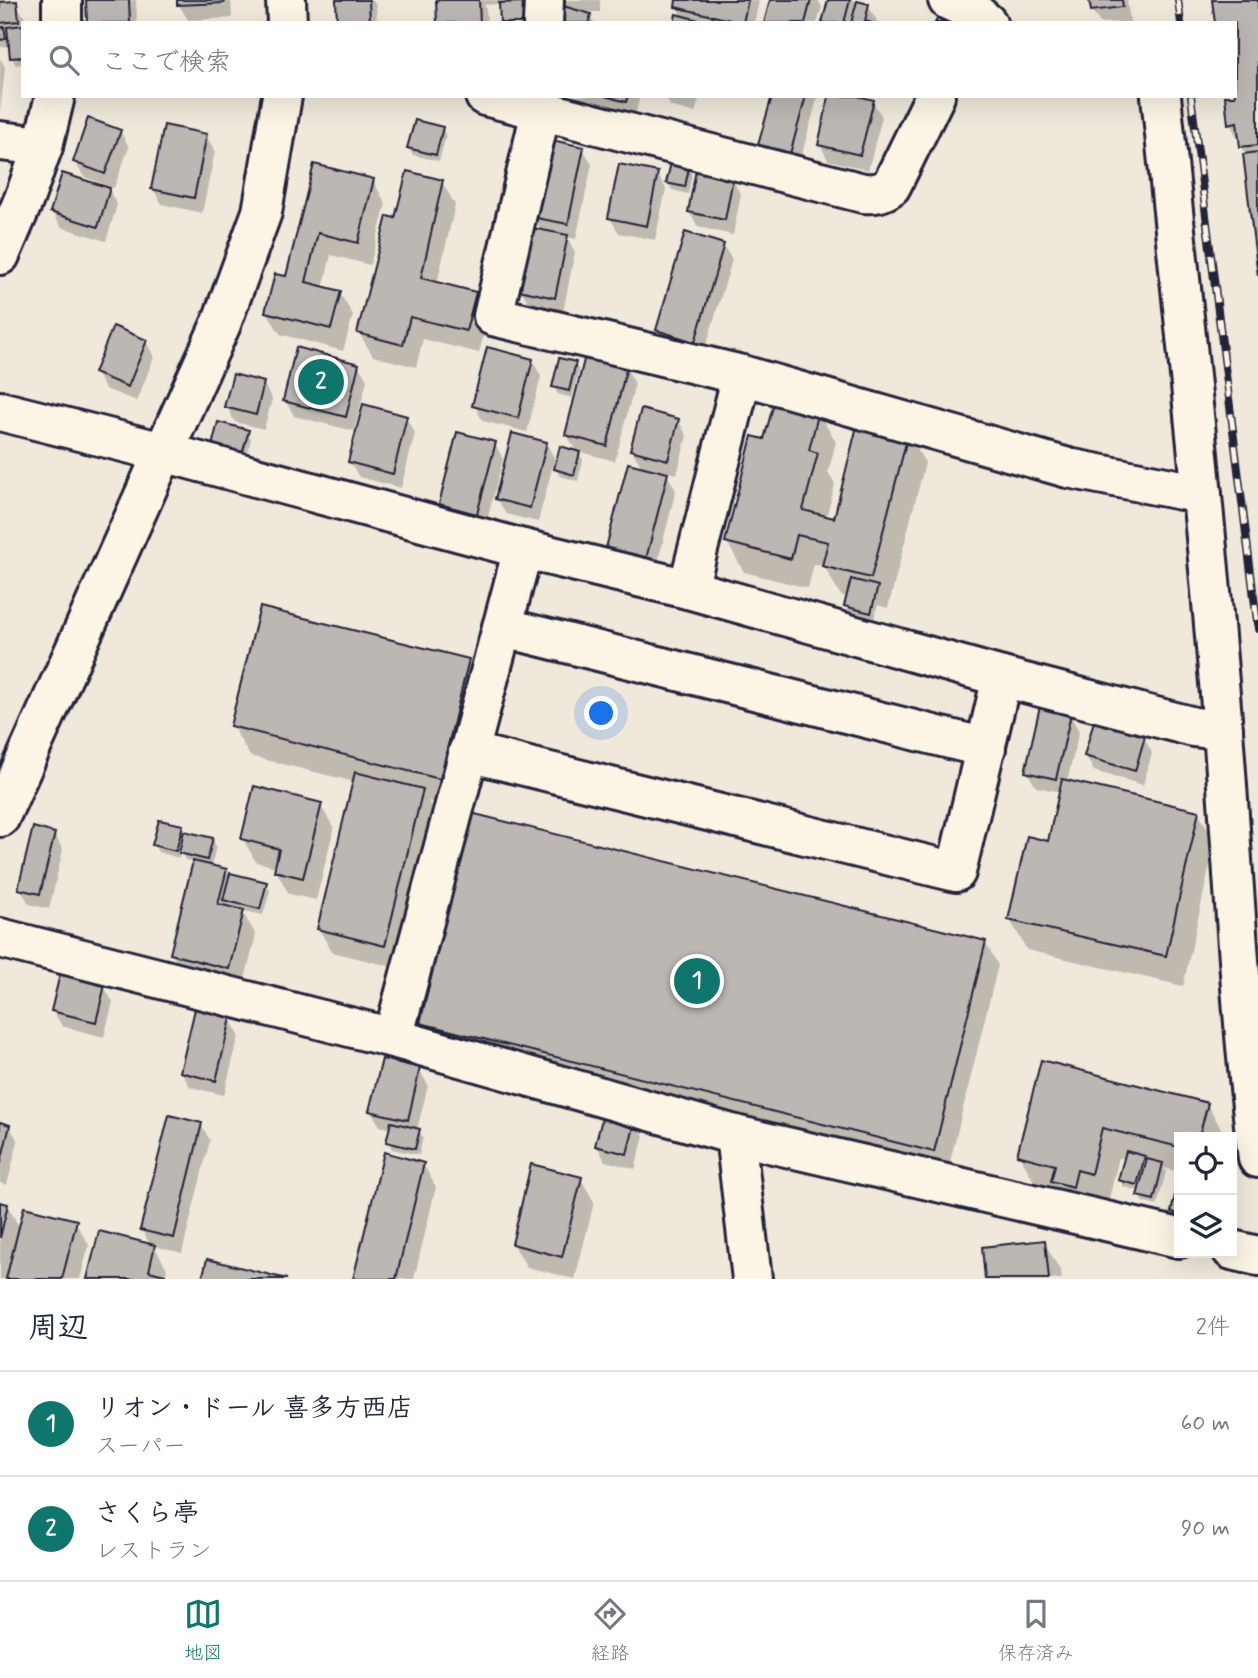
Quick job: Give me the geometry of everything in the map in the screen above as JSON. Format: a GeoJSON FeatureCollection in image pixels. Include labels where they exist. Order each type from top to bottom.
{"type":"FeatureCollection","features":[{"type":"Feature","properties":{"kind":"street"},"geometry":{"type":"LineString","coordinates":[[62,0],[62,21]]}},
{"type":"Feature","properties":{"kind":"street"},"geometry":{"type":"LineString","coordinates":[[286,0],[287,21]]}},
{"type":"Feature","properties":{"kind":"street"},"geometry":{"type":"LineString","coordinates":[[543,21],[544,0]]}},
{"type":"Feature","properties":{"kind":"street"},"geometry":{"type":"LineString","coordinates":[[0,255],[24,200],[43,146],[55,98]]}},
{"type":"Feature","properties":{"kind":"street"},"geometry":{"type":"LineString","coordinates":[[0,817],[221,324],[262,212],[282,98]]}},
{"type":"Feature","properties":{"kind":"street"},"geometry":{"type":"LineString","coordinates":[[499,98],[541,104],[874,194],[891,186],[934,98]]}},
{"type":"Feature","properties":{"kind":"street"},"geometry":{"type":"LineString","coordinates":[[1161,98],[1202,494],[1223,730],[1247,1071],[1258,1158]]}},
{"type":"Feature","properties":{"kind":"street"},"geometry":{"type":"LineString","coordinates":[[541,104],[493,316],[742,375],[1068,468],[1202,494]]}},
{"type":"Feature","properties":{"kind":"street"},"geometry":{"type":"LineString","coordinates":[[0,141],[43,146]]}},
{"type":"Feature","properties":{"kind":"street"},"geometry":{"type":"LineString","coordinates":[[688,589],[742,375]]}},
{"type":"Feature","properties":{"kind":"street"},"geometry":{"type":"LineString","coordinates":[[0,411],[688,589],[1002,677],[1194,727],[1223,730]]}},
{"type":"Feature","properties":{"kind":"street"},"geometry":{"type":"LineString","coordinates":[[393,1038],[480,755],[533,551]]}},
{"type":"Feature","properties":{"kind":"street"},"geometry":{"type":"LineString","coordinates":[[513,630],[986,748]]}},
{"type":"Feature","properties":{"kind":"street"},"geometry":{"type":"LineString","coordinates":[[480,755],[956,872],[1002,677]]}},
{"type":"Feature","properties":{"kind":"street"},"geometry":{"type":"LineString","coordinates":[[0,938],[393,1038],[735,1135],[1174,1237]]}},
{"type":"Feature","properties":{"kind":"street"},"geometry":{"type":"LineString","coordinates":[[735,1135],[752,1279]]}},
{"type":"Feature","properties":{"kind":"street"},"geometry":{"type":"LineString","coordinates":[[1237,1251],[1258,1256]]}},
{"type":"Feature","properties":{"kind":"building"},"geometry":{"type":"Polygon","coordinates":[[[86,0],[129,0],[130,21],[87,21],[86,0]]]}},
{"type":"Feature","properties":{"kind":"building"},"geometry":{"type":"Polygon","coordinates":[[[177,0],[224,0],[224,3],[177,5],[177,0]]]}},
{"type":"Feature","properties":{"kind":"building"},"geometry":{"type":"Polygon","coordinates":[[[336,0],[369,0],[370,21],[337,21],[336,0]]]}},
{"type":"Feature","properties":{"kind":"building"},"geometry":{"type":"Polygon","coordinates":[[[436,0],[479,0],[480,21],[437,21],[436,0]]]}},
{"type":"Feature","properties":{"kind":"building"},"geometry":{"type":"Polygon","coordinates":[[[676,0],[748,0],[743,21],[675,7],[676,0]]]}},
{"type":"Feature","properties":{"kind":"building"},"geometry":{"type":"Polygon","coordinates":[[[770,0],[811,0],[806,21],[765,21],[770,0]]]}},
{"type":"Feature","properties":{"kind":"building"},"geometry":{"type":"Polygon","coordinates":[[[828,0],[850,0],[845,21],[823,21],[828,0]]]}},
{"type":"Feature","properties":{"kind":"building"},"geometry":{"type":"Polygon","coordinates":[[[1089,0],[1122,0],[1123,7],[1091,11],[1089,0]]]}},
{"type":"Feature","properties":{"kind":"building"},"geometry":{"type":"Polygon","coordinates":[[[1212,0],[1258,0],[1258,145],[1240,147],[1237,122],[1228,124],[1225,98],[1237,98],[1237,21],[1215,21],[1212,0]]]}},
{"type":"Feature","properties":{"kind":"building"},"geometry":{"type":"Polygon","coordinates":[[[17,1],[19,21],[0,23],[0,2],[17,1]]]}},
{"type":"Feature","properties":{"kind":"building"},"geometry":{"type":"Polygon","coordinates":[[[857,1],[869,4],[865,21],[852,21],[857,1]]]}},
{"type":"Feature","properties":{"kind":"building"},"geometry":{"type":"Polygon","coordinates":[[[523,2],[524,21],[500,21],[499,3],[523,2]]]}},
{"type":"Feature","properties":{"kind":"building"},"geometry":{"type":"Polygon","coordinates":[[[563,6],[591,14],[589,21],[559,21],[563,6]]]}},
{"type":"Feature","properties":{"kind":"building"},"geometry":{"type":"Polygon","coordinates":[[[676,14],[702,21],[674,21],[676,14]]]}},
{"type":"Feature","properties":{"kind":"building"},"geometry":{"type":"Polygon","coordinates":[[[940,14],[951,20],[951,21],[936,21],[940,14]]]}},
{"type":"Feature","properties":{"kind":"building"},"geometry":{"type":"Polygon","coordinates":[[[21,25],[21,57],[10,58],[7,27],[21,25]]]}},
{"type":"Feature","properties":{"kind":"building"},"geometry":{"type":"Polygon","coordinates":[[[4,27],[6,39],[0,40],[0,28],[4,27]]]}},
{"type":"Feature","properties":{"kind":"building"},"geometry":{"type":"Polygon","coordinates":[[[612,98],[627,98],[626,102],[612,98]]]}},
{"type":"Feature","properties":{"kind":"building"},"geometry":{"type":"Polygon","coordinates":[[[771,98],[805,98],[790,154],[758,145],[771,98]]]}},
{"type":"Feature","properties":{"kind":"building"},"geometry":{"type":"Polygon","coordinates":[[[829,98],[874,100],[860,155],[818,145],[829,98]]]}},
{"type":"Feature","properties":{"kind":"building"},"geometry":{"type":"Polygon","coordinates":[[[88,118],[121,130],[105,174],[73,162],[88,118]]]}},
{"type":"Feature","properties":{"kind":"building"},"geometry":{"type":"Polygon","coordinates":[[[415,120],[443,127],[436,155],[407,148],[415,120]]]}},
{"type":"Feature","properties":{"kind":"building"},"geometry":{"type":"Polygon","coordinates":[[[164,125],[207,134],[194,198],[151,189],[164,125]]]}},
{"type":"Feature","properties":{"kind":"building"},"geometry":{"type":"Polygon","coordinates":[[[547,139],[584,147],[568,224],[531,217],[547,139]]]}},
{"type":"Feature","properties":{"kind":"building"},"geometry":{"type":"Polygon","coordinates":[[[1258,152],[1258,276],[1243,154],[1258,152]]]}},
{"type":"Feature","properties":{"kind":"building"},"geometry":{"type":"Polygon","coordinates":[[[671,163],[689,167],[685,187],[666,183],[671,163]]]}},
{"type":"Feature","properties":{"kind":"building"},"geometry":{"type":"Polygon","coordinates":[[[314,164],[374,179],[358,243],[318,233],[306,282],[341,291],[331,329],[265,312],[275,274],[286,276],[314,164]]]}},
{"type":"Feature","properties":{"kind":"building"},"geometry":{"type":"Polygon","coordinates":[[[619,164],[658,172],[647,226],[608,218],[619,164]]]}},
{"type":"Feature","properties":{"kind":"building"},"geometry":{"type":"Polygon","coordinates":[[[696,170],[733,178],[725,220],[688,212],[696,170]]]}},
{"type":"Feature","properties":{"kind":"building"},"geometry":{"type":"Polygon","coordinates":[[[407,171],[443,180],[421,278],[476,292],[466,331],[410,317],[403,345],[357,333],[387,216],[395,218],[407,171]]]}},
{"type":"Feature","properties":{"kind":"building"},"geometry":{"type":"Polygon","coordinates":[[[62,173],[110,188],[98,227],[50,212],[62,173]]]}},
{"type":"Feature","properties":{"kind":"building"},"geometry":{"type":"Polygon","coordinates":[[[532,228],[568,235],[555,298],[519,290],[532,228]]]}},
{"type":"Feature","properties":{"kind":"building"},"geometry":{"type":"Polygon","coordinates":[[[685,232],[724,244],[695,342],[656,330],[685,232]]]}},
{"type":"Feature","properties":{"kind":"building"},"geometry":{"type":"Polygon","coordinates":[[[113,326],[147,340],[128,387],[94,373],[113,326]]]}},
{"type":"Feature","properties":{"kind":"building"},"geometry":{"type":"Polygon","coordinates":[[[296,347],[359,364],[346,417],[283,401],[296,347]]]}},
{"type":"Feature","properties":{"kind":"building"},"geometry":{"type":"Polygon","coordinates":[[[487,347],[533,359],[518,418],[472,406],[487,347]]]}},
{"type":"Feature","properties":{"kind":"building"},"geometry":{"type":"Polygon","coordinates":[[[585,356],[627,366],[607,446],[565,435],[585,356]]]}},
{"type":"Feature","properties":{"kind":"building"},"geometry":{"type":"Polygon","coordinates":[[[559,358],[576,362],[569,391],[552,387],[559,358]]]}},
{"type":"Feature","properties":{"kind":"building"},"geometry":{"type":"Polygon","coordinates":[[[233,374],[264,382],[256,415],[224,407],[233,374]]]}},
{"type":"Feature","properties":{"kind":"building"},"geometry":{"type":"Polygon","coordinates":[[[775,399],[819,411],[809,450],[818,453],[803,510],[834,518],[859,418],[909,431],[871,578],[822,566],[828,542],[797,535],[791,559],[725,542],[752,436],[764,439],[775,399]]]}},
{"type":"Feature","properties":{"kind":"building"},"geometry":{"type":"Polygon","coordinates":[[[363,404],[407,416],[393,474],[348,462],[363,404]]]}},
{"type":"Feature","properties":{"kind":"building"},"geometry":{"type":"Polygon","coordinates":[[[641,409],[679,419],[668,460],[630,450],[641,409]]]}},
{"type":"Feature","properties":{"kind":"building"},"geometry":{"type":"Polygon","coordinates":[[[218,422],[249,430],[241,458],[211,450],[218,422]]]}},
{"type":"Feature","properties":{"kind":"building"},"geometry":{"type":"Polygon","coordinates":[[[457,432],[496,442],[477,514],[439,504],[457,432]]]}},
{"type":"Feature","properties":{"kind":"building"},"geometry":{"type":"Polygon","coordinates":[[[512,433],[547,442],[530,508],[495,499],[512,433]]]}},
{"type":"Feature","properties":{"kind":"building"},"geometry":{"type":"Polygon","coordinates":[[[560,446],[580,452],[574,475],[554,469],[560,446]]]}},
{"type":"Feature","properties":{"kind":"building"},"geometry":{"type":"Polygon","coordinates":[[[628,463],[668,473],[646,559],[606,548],[628,463]]]}},
{"type":"Feature","properties":{"kind":"building"},"geometry":{"type":"Polygon","coordinates":[[[851,579],[878,586],[871,613],[844,606],[851,579]]]}},
{"type":"Feature","properties":{"kind":"building"},"geometry":{"type":"Polygon","coordinates":[[[260,607],[469,659],[440,779],[230,726],[260,607]]]}},
{"type":"Feature","properties":{"kind":"building"},"geometry":{"type":"Polygon","coordinates":[[[1040,706],[1071,714],[1056,779],[1025,772],[1040,706]]]}},
{"type":"Feature","properties":{"kind":"building"},"geometry":{"type":"Polygon","coordinates":[[[1094,721],[1145,736],[1135,771],[1084,756],[1094,721]]]}},
{"type":"Feature","properties":{"kind":"building"},"geometry":{"type":"Polygon","coordinates":[[[355,772],[423,789],[385,946],[317,929],[355,772]]]}},
{"type":"Feature","properties":{"kind":"building"},"geometry":{"type":"Polygon","coordinates":[[[1062,779],[1199,811],[1166,956],[1008,920],[1027,836],[1048,841],[1062,779]]]}},
{"type":"Feature","properties":{"kind":"building"},"geometry":{"type":"Polygon","coordinates":[[[254,786],[322,803],[303,878],[274,871],[279,849],[241,839],[254,786]]]}},
{"type":"Feature","properties":{"kind":"building"},"geometry":{"type":"Polygon","coordinates":[[[471,813],[986,941],[934,1152],[420,1023],[471,813]]]}},
{"type":"Feature","properties":{"kind":"building"},"geometry":{"type":"Polygon","coordinates":[[[159,820],[183,825],[176,851],[152,845],[159,820]]]}},
{"type":"Feature","properties":{"kind":"building"},"geometry":{"type":"Polygon","coordinates":[[[33,827],[55,833],[40,894],[18,889],[33,827]]]}},
{"type":"Feature","properties":{"kind":"building"},"geometry":{"type":"Polygon","coordinates":[[[184,831],[213,838],[207,860],[179,853],[184,831]]]}},
{"type":"Feature","properties":{"kind":"building"},"geometry":{"type":"Polygon","coordinates":[[[193,861],[227,869],[218,904],[244,910],[229,969],[170,954],[193,861]]]}},
{"type":"Feature","properties":{"kind":"building"},"geometry":{"type":"Polygon","coordinates":[[[230,873],[267,882],[260,909],[223,900],[230,873]]]}},
{"type":"Feature","properties":{"kind":"building"},"geometry":{"type":"Polygon","coordinates":[[[60,974],[105,985],[96,1022],[51,1011],[60,974]]]}},
{"type":"Feature","properties":{"kind":"building"},"geometry":{"type":"Polygon","coordinates":[[[195,1009],[231,1018],[216,1081],[180,1072],[195,1009]]]}},
{"type":"Feature","properties":{"kind":"building"},"geometry":{"type":"Polygon","coordinates":[[[382,1059],[420,1068],[408,1120],[369,1111],[382,1059]]]}},
{"type":"Feature","properties":{"kind":"building"},"geometry":{"type":"Polygon","coordinates":[[[1041,1060],[1208,1103],[1200,1132],[1174,1132],[1174,1146],[1102,1128],[1091,1174],[1077,1170],[1073,1187],[1051,1181],[1055,1165],[1017,1155],[1041,1060]]]}},
{"type":"Feature","properties":{"kind":"building"},"geometry":{"type":"Polygon","coordinates":[[[604,1111],[636,1119],[627,1154],[595,1146],[604,1111]]]}},
{"type":"Feature","properties":{"kind":"building"},"geometry":{"type":"Polygon","coordinates":[[[169,1115],[202,1123],[174,1238],[140,1230],[169,1115]]]}},
{"type":"Feature","properties":{"kind":"building"},"geometry":{"type":"Polygon","coordinates":[[[0,1122],[10,1125],[0,1166],[0,1122]]]}},
{"type":"Feature","properties":{"kind":"building"},"geometry":{"type":"Polygon","coordinates":[[[391,1122],[420,1129],[415,1149],[386,1142],[391,1122]]]}},
{"type":"Feature","properties":{"kind":"building"},"geometry":{"type":"Polygon","coordinates":[[[1126,1151],[1145,1156],[1137,1185],[1118,1180],[1126,1151]]]}},
{"type":"Feature","properties":{"kind":"building"},"geometry":{"type":"Polygon","coordinates":[[[384,1152],[424,1163],[396,1279],[353,1279],[384,1152]]]}},
{"type":"Feature","properties":{"kind":"building"},"geometry":{"type":"Polygon","coordinates":[[[1147,1159],[1163,1163],[1154,1200],[1137,1196],[1147,1159]]]}},
{"type":"Feature","properties":{"kind":"building"},"geometry":{"type":"Polygon","coordinates":[[[531,1164],[582,1177],[562,1257],[512,1244],[531,1164]]]}},
{"type":"Feature","properties":{"kind":"building"},"geometry":{"type":"Polygon","coordinates":[[[0,1202],[8,1204],[0,1238],[0,1202]]]}},
{"type":"Feature","properties":{"kind":"building"},"geometry":{"type":"Polygon","coordinates":[[[24,1207],[77,1220],[62,1279],[6,1279],[24,1207]]]}},
{"type":"Feature","properties":{"kind":"building"},"geometry":{"type":"Polygon","coordinates":[[[99,1231],[155,1245],[149,1271],[165,1275],[164,1279],[87,1279],[99,1231]]]}},
{"type":"Feature","properties":{"kind":"building"},"geometry":{"type":"Polygon","coordinates":[[[1045,1240],[1049,1279],[985,1279],[982,1247],[1045,1240]]]}},
{"type":"Feature","properties":{"kind":"building"},"geometry":{"type":"Polygon","coordinates":[[[207,1259],[287,1279],[202,1279],[207,1259]]]}},
{"type":"Feature","properties":{"kind":"railway"},"geometry":{"type":"LineString","coordinates":[[1178,0],[1181,21]]}},
{"type":"Feature","properties":{"kind":"railway"},"geometry":{"type":"LineString","coordinates":[[1191,98],[1258,629]]}},
{"type":"Feature","properties":{"kind":"place","name":"さくら亭"},"geometry":{"type":"Point","coordinates":[321,382]}},
{"type":"Feature","properties":{"kind":"place","name":"リオン・ドール 喜多方西店"},"geometry":{"type":"Point","coordinates":[697,981]}}]}
